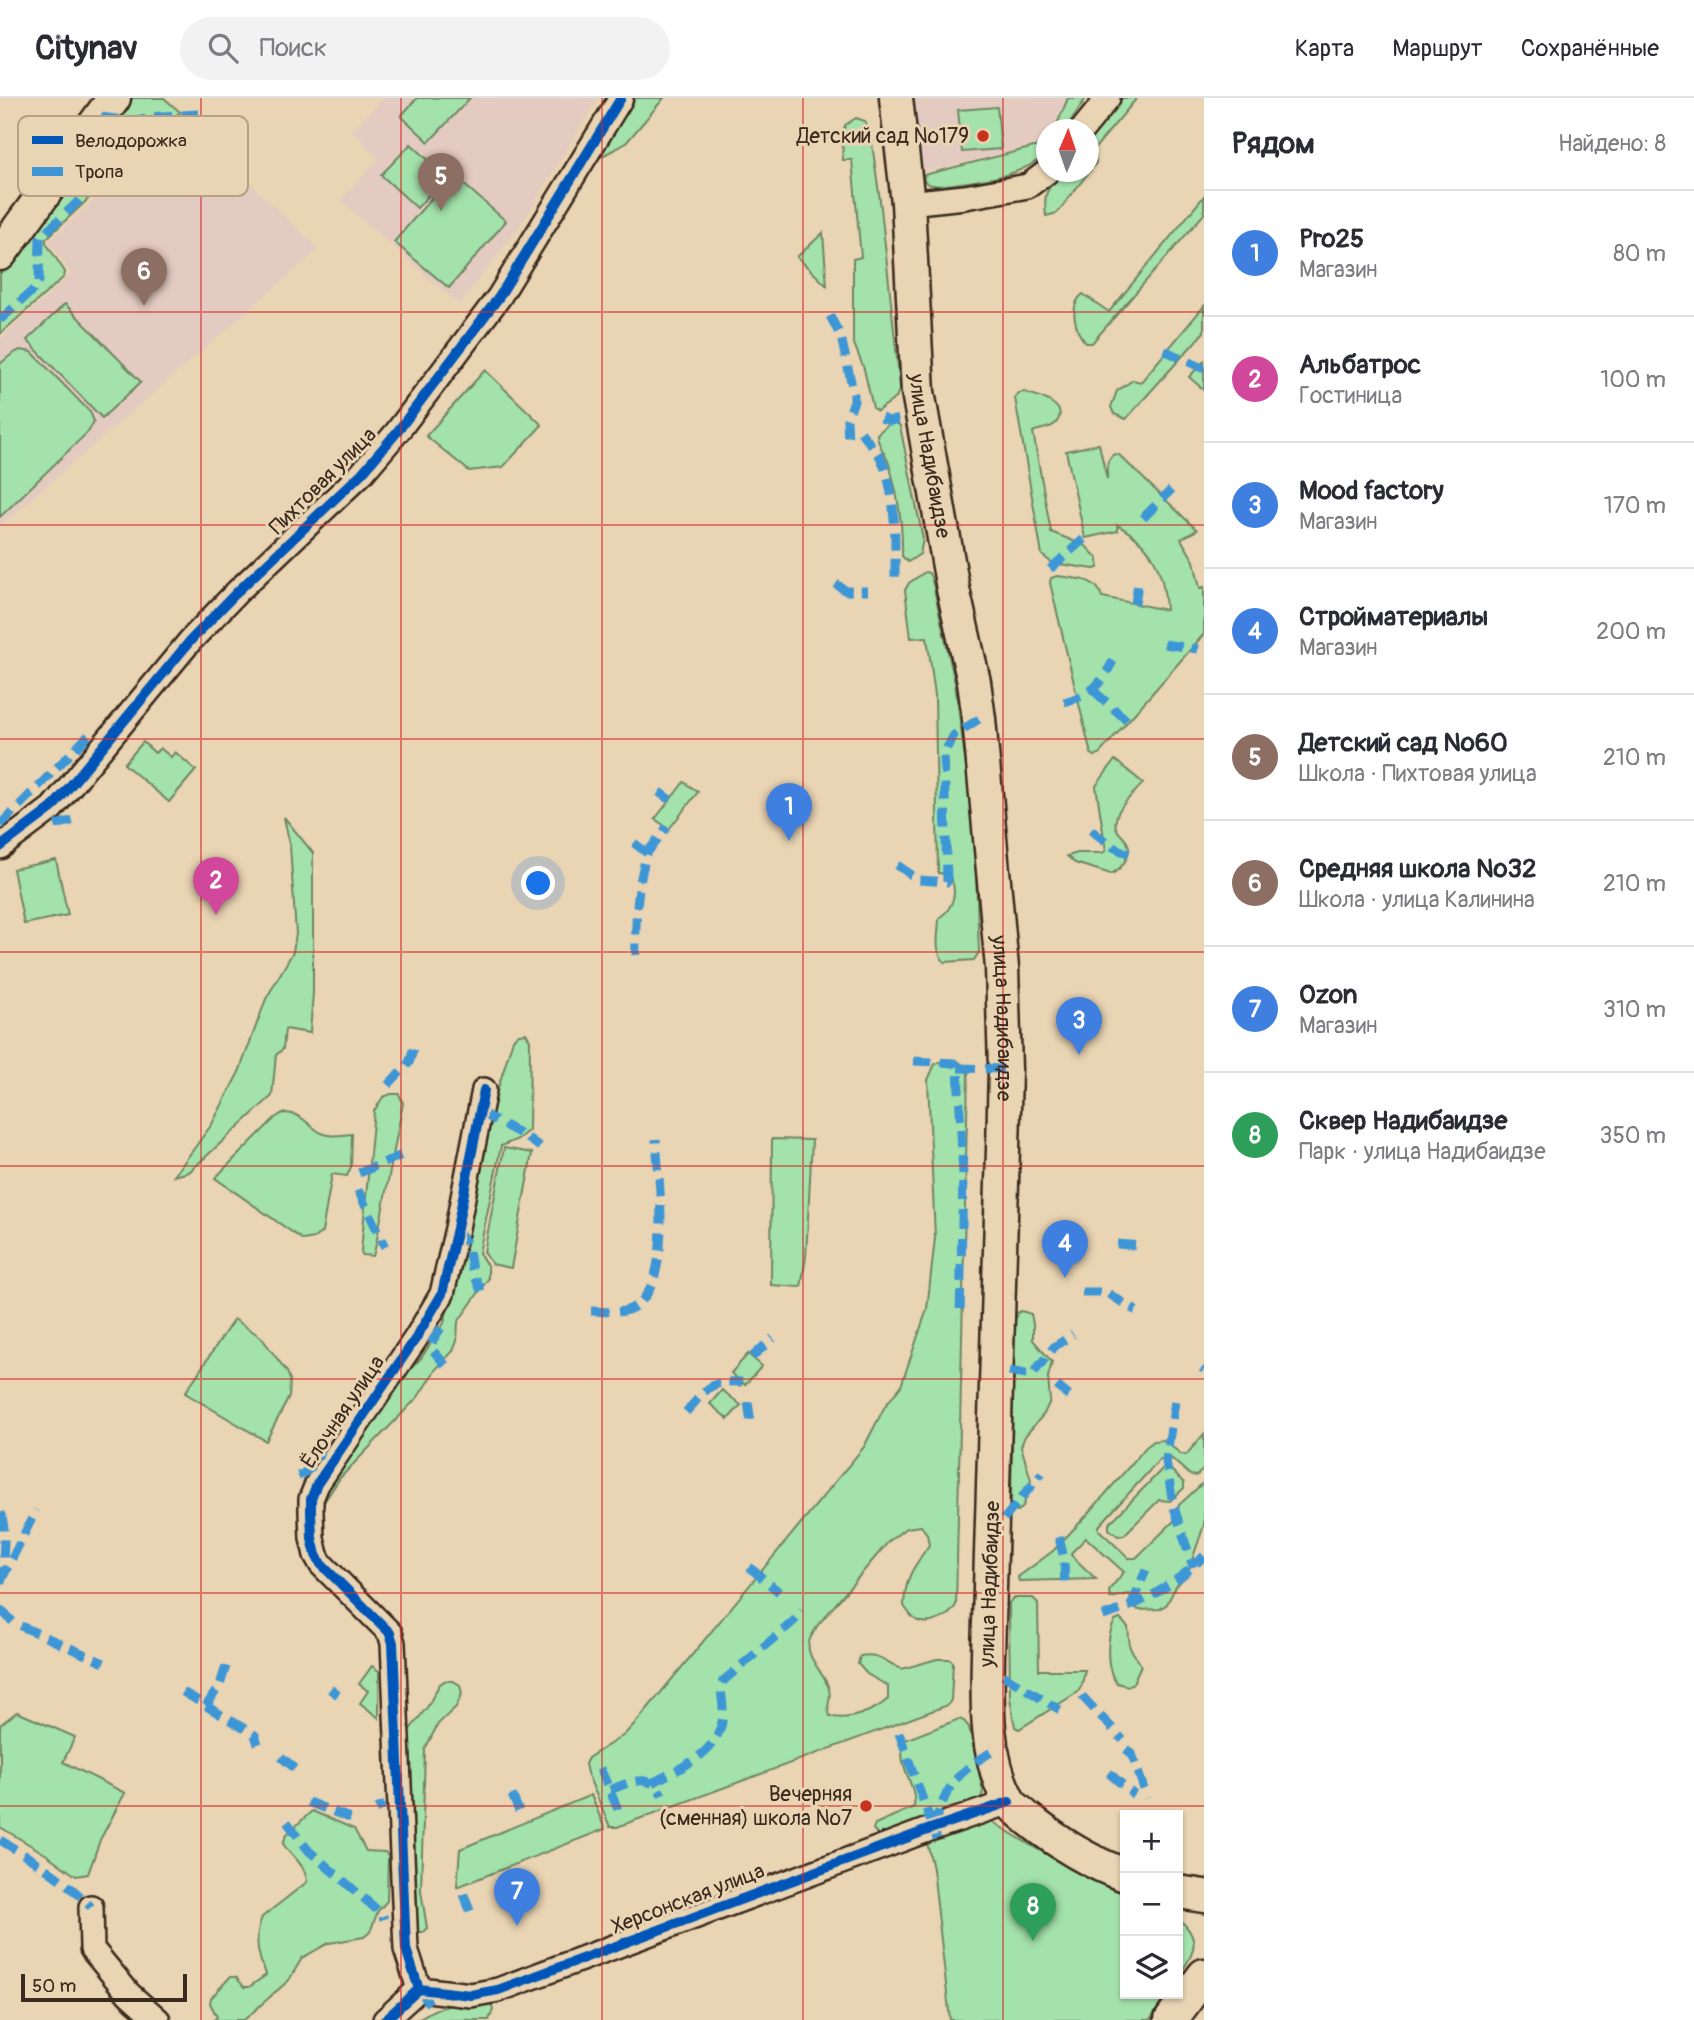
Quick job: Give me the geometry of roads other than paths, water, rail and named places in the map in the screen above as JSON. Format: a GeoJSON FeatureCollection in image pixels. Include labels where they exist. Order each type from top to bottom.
{"type":"FeatureCollection","features":[{"type":"Feature","properties":{"kind":"main road"},"geometry":{"type":"LineString","coordinates":[[101,116],[114,98]]}},
{"type":"Feature","properties":{"kind":"main road","name":"улица Надибаидзе"},"geometry":{"type":"LineString","coordinates":[[896,98],[908,203],[918,392],[953,589],[974,682],[1002,968],[1005,1069],[988,1699],[993,1751],[1009,1802],[1046,1834],[1076,1854],[1120,1873]]}},
{"type":"Feature","properties":{"kind":"main road"},"geometry":{"type":"LineString","coordinates":[[0,254],[42,196]]}},
{"type":"Feature","properties":{"kind":"main road"},"geometry":{"type":"LineString","coordinates":[[1183,1893],[1204,1896]]}},
{"type":"Feature","properties":{"kind":"main road"},"geometry":{"type":"LineString","coordinates":[[1171,2020],[1204,1975]]}},
{"type":"Feature","properties":{"kind":"street","name":"Пихтовая улица"},"geometry":{"type":"LineString","coordinates":[[0,847],[52,808],[190,641],[238,591],[362,473],[397,432],[499,297],[621,98]]}},
{"type":"Feature","properties":{"kind":"street"},"geometry":{"type":"LineString","coordinates":[[1091,119],[1108,98]]}},
{"type":"Feature","properties":{"kind":"street"},"geometry":{"type":"LineString","coordinates":[[908,203],[1028,186],[1036,180]]}},
{"type":"Feature","properties":{"kind":"street","name":"Ёлочная улица"},"geometry":{"type":"LineString","coordinates":[[419,1989],[406,1949],[393,1643],[390,1633],[321,1564],[312,1538],[311,1499],[317,1484],[416,1338],[442,1294],[484,1090]]}},
{"type":"Feature","properties":{"kind":"street","name":"Херсонская улица"},"geometry":{"type":"LineString","coordinates":[[419,1989],[471,1995],[498,1990],[1009,1802]]}},
{"type":"Feature","properties":{"kind":"street"},"geometry":{"type":"LineString","coordinates":[[92,1907],[92,1949],[129,1994],[158,2020]]}},
{"type":"Feature","properties":{"kind":"street"},"geometry":{"type":"LineString","coordinates":[[385,2020],[419,1989]]}},
{"type":"Feature","properties":{"kind":"place","name":"Детский сад №179"},"geometry":{"type":"Point","coordinates":[983,136]}},
{"type":"Feature","properties":{"kind":"place","name":"Детский сад №60"},"geometry":{"type":"Point","coordinates":[441,211]}},
{"type":"Feature","properties":{"kind":"place","name":"Средняя школа №32"},"geometry":{"type":"Point","coordinates":[144,306]}},
{"type":"Feature","properties":{"kind":"place","name":"Pro25"},"geometry":{"type":"Point","coordinates":[789,841]}},
{"type":"Feature","properties":{"kind":"place","name":"Альбатрос"},"geometry":{"type":"Point","coordinates":[216,915]}},
{"type":"Feature","properties":{"kind":"place","name":"Mood factory"},"geometry":{"type":"Point","coordinates":[1079,1055]}},
{"type":"Feature","properties":{"kind":"place","name":"Стройматериалы"},"geometry":{"type":"Point","coordinates":[1065,1278]}},
{"type":"Feature","properties":{"kind":"place","name":"Вечерняя (сменная) школа №7"},"geometry":{"type":"Point","coordinates":[866,1806]}},
{"type":"Feature","properties":{"kind":"place","name":"Ozon"},"geometry":{"type":"Point","coordinates":[517,1926]}},
{"type":"Feature","properties":{"kind":"place","name":"Сквер Надибаидзе"},"geometry":{"type":"Point","coordinates":[1033,1941]}}]}
